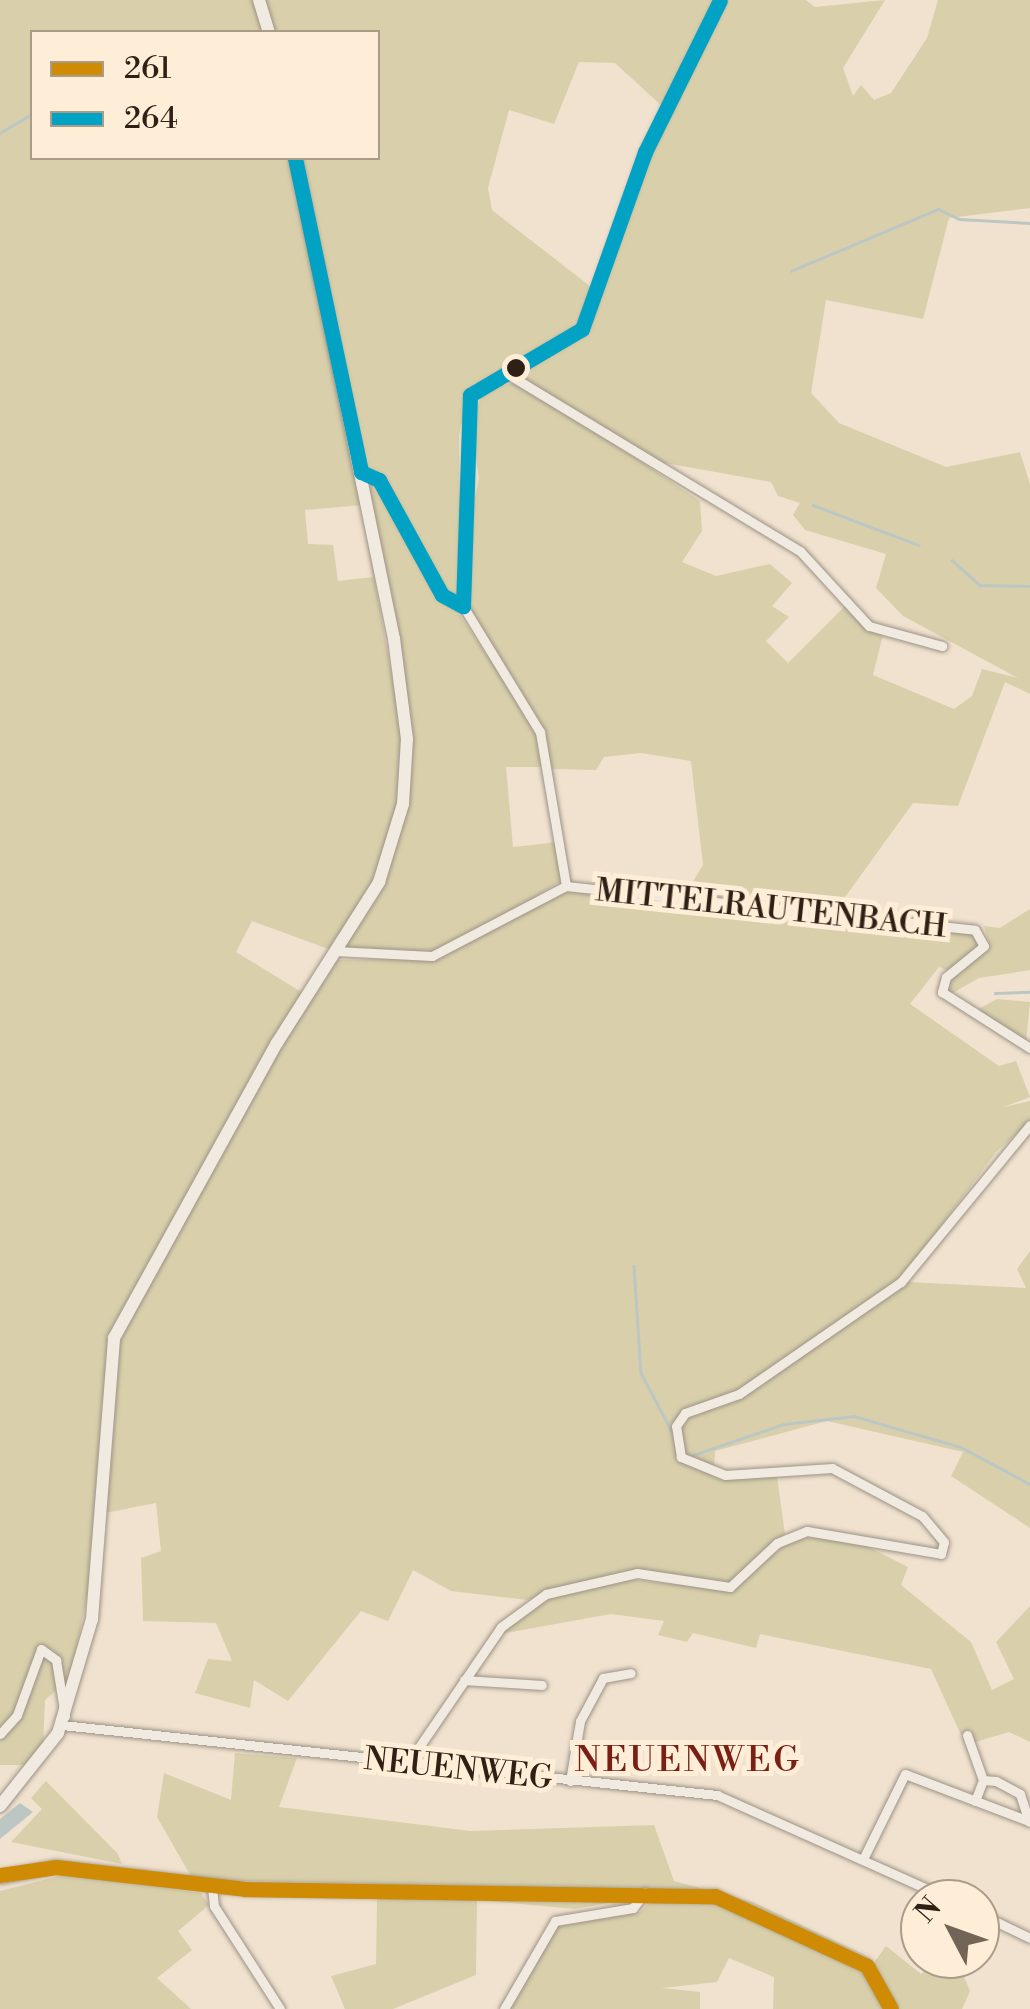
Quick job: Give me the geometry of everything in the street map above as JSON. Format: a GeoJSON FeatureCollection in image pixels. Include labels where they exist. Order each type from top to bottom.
{"type":"FeatureCollection","features":[{"type":"Feature","properties":{"kind":"main road"},"geometry":{"type":"LineString","coordinates":[[259,0],[268,30]]}},
{"type":"Feature","properties":{"kind":"main road"},"geometry":{"type":"LineString","coordinates":[[0,1806],[63,1721],[95,1608],[114,1338],[384,872],[405,788],[399,672],[295,160]]}},
{"type":"Feature","properties":{"kind":"main road"},"geometry":{"type":"LineString","coordinates":[[0,1796],[37,1761]]}},
{"type":"Feature","properties":{"kind":"main road"},"geometry":{"type":"LineString","coordinates":[[2,1876],[66,1867],[212,1887],[645,1892],[748,1906],[867,1966],[891,2009]]}},
{"type":"Feature","properties":{"kind":"street"},"geometry":{"type":"LineString","coordinates":[[566,886],[540,732],[462,606],[466,403],[475,387],[582,329],[645,152],[720,0]]}},
{"type":"Feature","properties":{"kind":"street"},"geometry":{"type":"LineString","coordinates":[[506,372],[800,550],[869,626],[942,646]]}},
{"type":"Feature","properties":{"kind":"street"},"geometry":{"type":"LineString","coordinates":[[360,472],[379,480],[445,599],[462,606]]}},
{"type":"Feature","properties":{"kind":"street","name":"MITTELRAUTENBACH"},"geometry":{"type":"LineString","coordinates":[[335,951],[432,956],[566,886],[979,931],[981,950],[946,977],[942,992],[1030,1048]]}},
{"type":"Feature","properties":{"kind":"street"},"geometry":{"type":"LineString","coordinates":[[408,1762],[513,1614],[546,1594],[637,1572],[719,1589],[807,1531],[852,1532],[937,1555],[944,1542],[918,1513],[823,1465],[725,1475],[690,1464],[676,1447],[685,1413],[739,1394],[901,1282],[999,1152],[1030,1124]]}},
{"type":"Feature","properties":{"kind":"street"},"geometry":{"type":"LineString","coordinates":[[0,1734],[17,1715],[41,1648],[56,1660],[63,1721]]}},
{"type":"Feature","properties":{"kind":"street"},"geometry":{"type":"LineString","coordinates":[[570,1780],[580,1721],[603,1678],[609,1670],[631,1674]]}},
{"type":"Feature","properties":{"kind":"street"},"geometry":{"type":"LineString","coordinates":[[464,1680],[542,1685]]}},
{"type":"Feature","properties":{"kind":"street","name":"NEUENWEG"},"geometry":{"type":"LineString","coordinates":[[63,1721],[727,1797],[866,1855],[911,1879]]}},
{"type":"Feature","properties":{"kind":"street"},"geometry":{"type":"LineString","coordinates":[[967,1734],[983,1780],[974,1800]]}},
{"type":"Feature","properties":{"kind":"street"},"geometry":{"type":"LineString","coordinates":[[866,1855],[905,1774],[1030,1823]]}},
{"type":"Feature","properties":{"kind":"street"},"geometry":{"type":"LineString","coordinates":[[983,1780],[1017,1792],[1030,1823]]}},
{"type":"Feature","properties":{"kind":"street"},"geometry":{"type":"LineString","coordinates":[[212,1887],[214,1906],[280,2009]]}},
{"type":"Feature","properties":{"kind":"street"},"geometry":{"type":"LineString","coordinates":[[504,2009],[556,1921],[633,1908],[645,1892]]}},
{"type":"Feature","properties":{"kind":"street"},"geometry":{"type":"LineString","coordinates":[[1000,1924],[1030,1938]]}},
{"type":"Feature","properties":{"kind":"shaded area"},"geometry":{"type":"Polygon","coordinates":[[[0,0],[806,0],[815,7],[885,0],[843,68],[853,96],[861,85],[874,100],[891,93],[927,38],[938,0],[1030,0],[1030,208],[949,218],[923,319],[826,300],[811,393],[839,423],[946,467],[1020,452],[1030,484],[1030,694],[1005,682],[958,806],[913,803],[835,911],[683,898],[703,865],[691,761],[641,753],[604,757],[596,770],[552,769],[542,731],[468,607],[467,534],[479,478],[471,424],[484,388],[514,383],[539,394],[700,501],[702,531],[682,562],[716,576],[770,564],[792,583],[772,606],[789,617],[766,641],[788,663],[849,602],[883,635],[873,675],[954,709],[972,696],[982,669],[1018,678],[903,616],[876,588],[886,554],[805,530],[793,515],[800,503],[778,496],[771,482],[654,461],[518,376],[581,334],[470,389],[459,435],[461,596],[445,593],[379,474],[365,468],[315,226],[363,505],[305,510],[308,544],[333,545],[338,581],[373,577],[366,533],[404,743],[400,792],[372,886],[331,950],[252,921],[236,952],[303,993],[337,960],[433,958],[559,893],[582,891],[971,932],[981,945],[949,971],[939,967],[910,1004],[999,1066],[1016,1061],[1030,1097],[1004,1107],[1030,1101],[1030,1122],[997,1151],[901,1279],[855,1316],[908,1282],[1026,1288],[1017,1269],[1030,1251],[1030,1528],[951,1476],[963,1452],[827,1421],[715,1451],[714,1473],[777,1477],[785,1534],[739,1579],[719,1586],[651,1571],[527,1600],[451,1591],[413,1570],[388,1621],[361,1611],[288,1701],[254,1680],[250,1708],[195,1693],[208,1659],[232,1661],[216,1623],[143,1621],[141,1558],[161,1551],[156,1503],[105,1513],[64,1706],[60,1687],[45,1700],[43,1747],[25,1765],[0,1765],[0,0]],[[579,62],[554,124],[509,110],[488,188],[492,210],[595,290],[664,108],[615,63],[579,62]]]}},
{"type":"Feature","properties":{"kind":"shaded area"},"geometry":{"type":"Polygon","coordinates":[[[368,478],[539,733],[547,767],[506,767],[513,847],[558,842],[562,880],[461,944],[417,956],[343,947],[387,876],[410,791],[368,478]]]}},
{"type":"Feature","properties":{"kind":"shaded area"},"geometry":{"type":"Polygon","coordinates":[[[1030,909],[1030,970],[979,978],[949,995],[948,981],[989,943],[984,926],[1000,928],[1030,909]]]}},
{"type":"Feature","properties":{"kind":"shaded area"},"geometry":{"type":"Polygon","coordinates":[[[997,999],[1030,1002],[1026,1043],[975,1011],[997,999]]]}},
{"type":"Feature","properties":{"kind":"shaded area"},"geometry":{"type":"Polygon","coordinates":[[[841,1533],[908,1567],[901,1585],[971,1642],[992,1690],[1014,1679],[996,1642],[1030,1606],[1030,1742],[1009,1732],[975,1742],[971,1730],[961,1735],[931,1669],[760,1634],[756,1648],[693,1633],[687,1642],[658,1635],[664,1621],[611,1614],[499,1634],[535,1601],[615,1578],[728,1590],[790,1541],[841,1533]]]}},
{"type":"Feature","properties":{"kind":"shaded area"},"geometry":{"type":"Polygon","coordinates":[[[235,1753],[297,1758],[279,1807],[470,1831],[654,1825],[674,1881],[753,1902],[871,1958],[709,1891],[193,1880],[157,1817],[164,1773],[231,1800],[235,1753]]]}},
{"type":"Feature","properties":{"kind":"shaded area"},"geometry":{"type":"Polygon","coordinates":[[[46,1781],[118,1854],[122,1864],[11,1842],[42,1809],[31,1798],[46,1781]]]}},
{"type":"Feature","properties":{"kind":"shaded area"},"geometry":{"type":"Polygon","coordinates":[[[20,1803],[33,1812],[0,1839],[0,1819],[20,1803]]]}},
{"type":"Feature","properties":{"kind":"shaded area"},"geometry":{"type":"Polygon","coordinates":[[[67,1874],[201,1893],[209,1905],[178,1931],[192,1950],[157,1978],[191,2009],[0,2009],[0,1891],[67,1874]]]}},
{"type":"Feature","properties":{"kind":"shaded area"},"geometry":{"type":"Polygon","coordinates":[[[224,1892],[636,1898],[575,1909],[477,1900],[476,1975],[393,2009],[345,2009],[331,1976],[376,1964],[377,1899],[220,1895],[224,1892]]]}},
{"type":"Feature","properties":{"kind":"shaded area"},"geometry":{"type":"Polygon","coordinates":[[[655,1897],[708,1899],[866,1972],[886,2009],[773,2009],[774,1977],[729,1958],[717,1982],[662,1988],[700,1992],[700,2009],[506,2009],[559,1924],[640,1912],[655,1897]]]}},
{"type":"Feature","properties":{"kind":"shaded area"},"geometry":{"type":"Polygon","coordinates":[[[886,1946],[900,1957],[900,1979],[965,1979],[970,1991],[962,2009],[895,2009],[873,1964],[886,1946]]]}},
{"type":"Feature","properties":{"kind":"waterway"},"geometry":{"type":"LineString","coordinates":[[0,133],[30,115]]}},
{"type":"Feature","properties":{"kind":"waterway"},"geometry":{"type":"LineString","coordinates":[[791,271],[938,209],[959,219],[1030,223]]}},
{"type":"Feature","properties":{"kind":"waterway"},"geometry":{"type":"LineString","coordinates":[[813,505],[919,545]]}},
{"type":"Feature","properties":{"kind":"waterway"},"geometry":{"type":"LineString","coordinates":[[952,560],[980,585],[1030,586]]}},
{"type":"Feature","properties":{"kind":"waterway"},"geometry":{"type":"LineString","coordinates":[[995,993],[1030,992]]}},
{"type":"Feature","properties":{"kind":"waterway"},"geometry":{"type":"LineString","coordinates":[[634,1266],[641,1373],[671,1430]]}},
{"type":"Feature","properties":{"kind":"waterway"},"geometry":{"type":"LineString","coordinates":[[693,1455],[784,1424],[854,1416],[961,1447],[1030,1484]]}},
{"type":"Feature","properties":{"kind":"transit line","name":"264"},"geometry":{"type":"LineString","coordinates":[[295,160],[361,472],[379,480],[442,595],[463,606],[470,395],[582,329],[645,152],[720,0]]}},
{"type":"Feature","properties":{"kind":"transit line","name":"261"},"geometry":{"type":"LineString","coordinates":[[0,1875],[56,1867],[245,1889],[715,1896],[867,1966],[891,2009]]}},
{"type":"Feature","properties":{"kind":"district","name":"NEUENWEG"},"geometry":{"type":"Point","coordinates":[688,1761]}}]}
